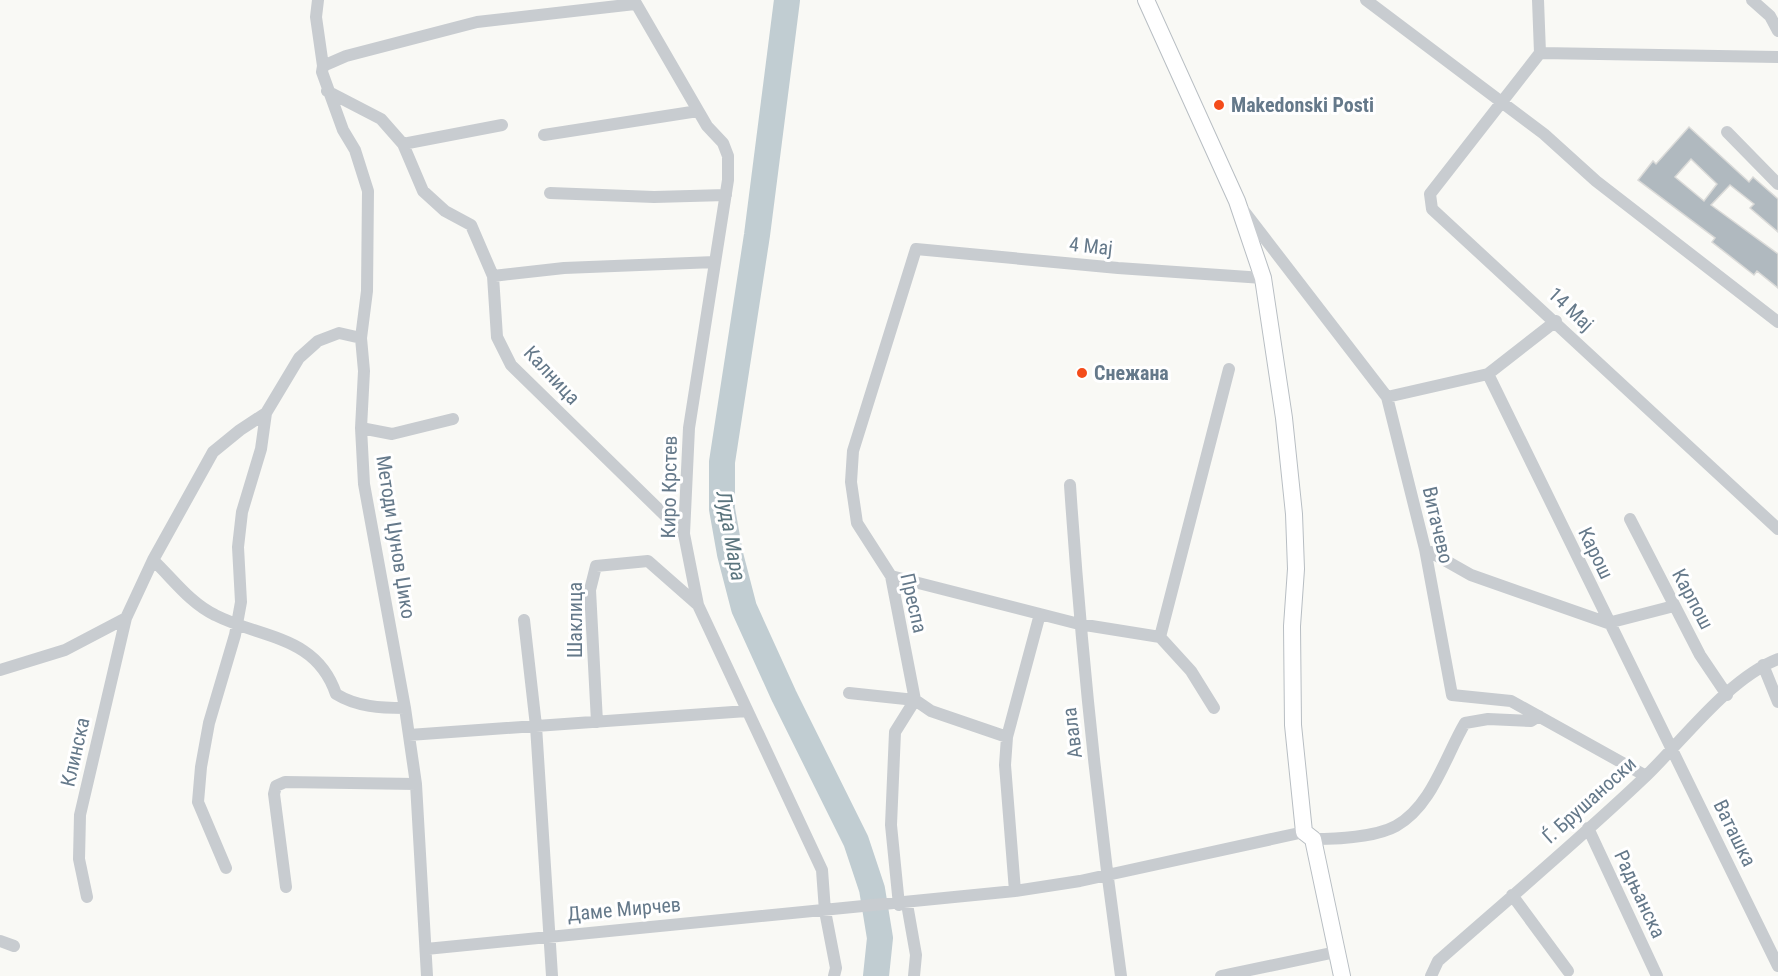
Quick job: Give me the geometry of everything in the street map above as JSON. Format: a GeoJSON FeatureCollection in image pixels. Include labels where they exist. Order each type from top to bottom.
{"type":"FeatureCollection","features":[{"type":"Feature","properties":{"kind":"main road"},"geometry":{"type":"LineString","coordinates":[[1146,0],[1237,201],[1263,278],[1284,418],[1294,514],[1296,569],[1292,626],[1293,725],[1309,836],[1341,976]]}},
{"type":"Feature","properties":{"kind":"street","name":"Методи Џунов Џико"},"geometry":{"type":"LineString","coordinates":[[318,0],[316,17],[323,66],[322,79],[343,130],[356,150],[368,191],[368,291],[361,338],[364,370],[361,428],[364,484],[405,708],[416,784],[427,976]]}},
{"type":"Feature","properties":{"kind":"street"},"geometry":{"type":"LineString","coordinates":[[1366,0],[1544,134],[1596,181],[1776,315]]}},
{"type":"Feature","properties":{"kind":"street"},"geometry":{"type":"LineString","coordinates":[[1501,101],[1540,53],[1538,0]]}},
{"type":"Feature","properties":{"kind":"street"},"geometry":{"type":"LineString","coordinates":[[1752,0],[1770,16],[1778,31]]}},
{"type":"Feature","properties":{"kind":"street"},"geometry":{"type":"LineString","coordinates":[[323,66],[346,56],[477,22],[634,2]]}},
{"type":"Feature","properties":{"kind":"street","name":"Киро Крстев"},"geometry":{"type":"LineString","coordinates":[[634,2],[707,126],[723,143],[728,156],[726,195],[689,428],[684,534],[698,605],[822,870],[825,911],[836,969],[834,976]]}},
{"type":"Feature","properties":{"kind":"street"},"geometry":{"type":"LineString","coordinates":[[1540,53],[1778,57]]}},
{"type":"Feature","properties":{"kind":"street","name":"Калница"},"geometry":{"type":"LineString","coordinates":[[327,91],[381,119],[403,144],[423,191],[445,211],[471,225],[493,276],[497,337],[511,365],[684,534]]}},
{"type":"Feature","properties":{"kind":"street","name":"14 Мај"},"geometry":{"type":"LineString","coordinates":[[1501,101],[1430,194],[1429,202],[1432,209],[1556,321],[1778,529]]}},
{"type":"Feature","properties":{"kind":"street"},"geometry":{"type":"LineString","coordinates":[[544,135],[698,111]]}},
{"type":"Feature","properties":{"kind":"street"},"geometry":{"type":"LineString","coordinates":[[403,144],[502,125]]}},
{"type":"Feature","properties":{"kind":"street"},"geometry":{"type":"LineString","coordinates":[[1727,132],[1778,184]]}},
{"type":"Feature","properties":{"kind":"street"},"geometry":{"type":"LineString","coordinates":[[550,193],[654,197],[726,195]]}},
{"type":"Feature","properties":{"kind":"street","name":"Витачево"},"geometry":{"type":"LineString","coordinates":[[1237,201],[1387,397],[1425,549],[1452,695],[1511,701],[1646,776]]}},
{"type":"Feature","properties":{"kind":"street","name":"4 Мај"},"geometry":{"type":"LineString","coordinates":[[916,249],[1118,268],[1263,278]]}},
{"type":"Feature","properties":{"kind":"street","name":"Преспа"},"geometry":{"type":"LineString","coordinates":[[915,700],[891,576],[857,523],[851,482],[853,451],[916,249]]}},
{"type":"Feature","properties":{"kind":"street"},"geometry":{"type":"LineString","coordinates":[[493,276],[564,268],[715,262]]}},
{"type":"Feature","properties":{"kind":"street"},"geometry":{"type":"LineString","coordinates":[[1387,397],[1488,374],[1556,321]]}},
{"type":"Feature","properties":{"kind":"street"},"geometry":{"type":"LineString","coordinates":[[226,868],[198,801],[201,767],[209,723],[241,602],[238,547],[242,512],[261,449],[267,413],[299,358],[318,341],[339,333],[361,338]]}},
{"type":"Feature","properties":{"kind":"street"},"geometry":{"type":"LineString","coordinates":[[1160,637],[1229,369]]}},
{"type":"Feature","properties":{"kind":"street","name":"Карош"},"geometry":{"type":"LineString","coordinates":[[1488,374],[1608,623],[1673,749]]}},
{"type":"Feature","properties":{"kind":"street"},"geometry":{"type":"LineString","coordinates":[[0,670],[65,650],[126,618],[153,560],[213,452],[240,430],[267,413]]}},
{"type":"Feature","properties":{"kind":"street"},"geometry":{"type":"LineString","coordinates":[[361,428],[392,434],[453,419]]}},
{"type":"Feature","properties":{"kind":"street","name":"Авала"},"geometry":{"type":"LineString","coordinates":[[1070,485],[1079,624],[1106,873],[1121,976]]}},
{"type":"Feature","properties":{"kind":"street","name":"Карпош"},"geometry":{"type":"LineString","coordinates":[[1630,519],[1700,655],[1727,694]]}},
{"type":"Feature","properties":{"kind":"street"},"geometry":{"type":"LineString","coordinates":[[1425,549],[1471,575],[1608,623],[1674,606]]}},
{"type":"Feature","properties":{"kind":"street"},"geometry":{"type":"LineString","coordinates":[[153,560],[194,602],[215,615],[285,639],[316,660],[330,678],[336,694],[349,702],[380,708],[405,708]]}},
{"type":"Feature","properties":{"kind":"street","name":"Шаклица"},"geometry":{"type":"LineString","coordinates":[[597,722],[590,590],[596,566],[648,561],[698,605]]}},
{"type":"Feature","properties":{"kind":"street"},"geometry":{"type":"LineString","coordinates":[[891,576],[1079,624],[1160,637],[1191,671],[1215,708]]}},
{"type":"Feature","properties":{"kind":"street"},"geometry":{"type":"LineString","coordinates":[[1015,891],[1005,765],[1007,737],[1040,614]]}},
{"type":"Feature","properties":{"kind":"street","name":"Клинска"},"geometry":{"type":"LineString","coordinates":[[87,897],[79,859],[80,815],[126,618]]}},
{"type":"Feature","properties":{"kind":"street"},"geometry":{"type":"LineString","coordinates":[[524,620],[536,726],[552,976]]}},
{"type":"Feature","properties":{"kind":"street","name":"Ѓ. Брушаноски"},"geometry":{"type":"LineString","coordinates":[[1431,976],[1438,961],[1646,776],[1727,694],[1763,664],[1778,659]]}},
{"type":"Feature","properties":{"kind":"street"},"geometry":{"type":"LineString","coordinates":[[1763,664],[1778,702]]}},
{"type":"Feature","properties":{"kind":"street"},"geometry":{"type":"LineString","coordinates":[[849,693],[915,700],[931,711],[1007,737]]}},
{"type":"Feature","properties":{"kind":"street"},"geometry":{"type":"LineString","coordinates":[[914,976],[916,955],[903,904],[891,825],[894,732],[915,700]]}},
{"type":"Feature","properties":{"kind":"street"},"geometry":{"type":"LineString","coordinates":[[409,735],[747,711]]}},
{"type":"Feature","properties":{"kind":"street","name":"Даме Мирчев"},"geometry":{"type":"LineString","coordinates":[[426,949],[550,935],[903,904],[1015,891],[1080,881],[1106,873],[1309,836],[1341,839],[1395,827],[1414,811],[1428,794],[1465,723],[1488,719],[1531,721],[1539,716]]}},
{"type":"Feature","properties":{"kind":"street","name":"Ваташка"},"geometry":{"type":"LineString","coordinates":[[1673,749],[1778,966]]}},
{"type":"Feature","properties":{"kind":"street"},"geometry":{"type":"LineString","coordinates":[[286,887],[274,794],[276,786],[285,782],[416,784]]}},
{"type":"Feature","properties":{"kind":"street","name":"Радњанска"},"geometry":{"type":"LineString","coordinates":[[1588,828],[1657,976]]}},
{"type":"Feature","properties":{"kind":"street"},"geometry":{"type":"LineString","coordinates":[[1512,895],[1568,971]]}},
{"type":"Feature","properties":{"kind":"street"},"geometry":{"type":"LineString","coordinates":[[0,941],[14,946]]}},
{"type":"Feature","properties":{"kind":"street"},"geometry":{"type":"LineString","coordinates":[[1221,976],[1336,952]]}},
{"type":"Feature","properties":{"kind":"building"},"geometry":{"type":"Polygon","coordinates":[[[1689,127],[1749,182],[1753,177],[1778,199],[1778,232],[1750,208],[1754,204],[1730,185],[1711,205],[1778,254],[1778,288],[1757,271],[1754,275],[1712,242],[1715,238],[1638,180],[1653,161],[1656,164],[1689,127]],[[1691,159],[1675,177],[1704,201],[1717,184],[1691,159]]]}},
{"type":"Feature","properties":{"kind":"waterway","name":"Луда Мара"},"geometry":{"type":"LineString","coordinates":[[787,0],[757,235],[722,462],[722,509],[730,554],[744,608],[784,696],[856,841],[872,889],[880,938],[876,976]]}},
{"type":"Feature","properties":{"kind":"place","name":"Makedonski Posti"},"geometry":{"type":"Point","coordinates":[1219,105]}},
{"type":"Feature","properties":{"kind":"place","name":"Снежана"},"geometry":{"type":"Point","coordinates":[1082,373]}}]}
